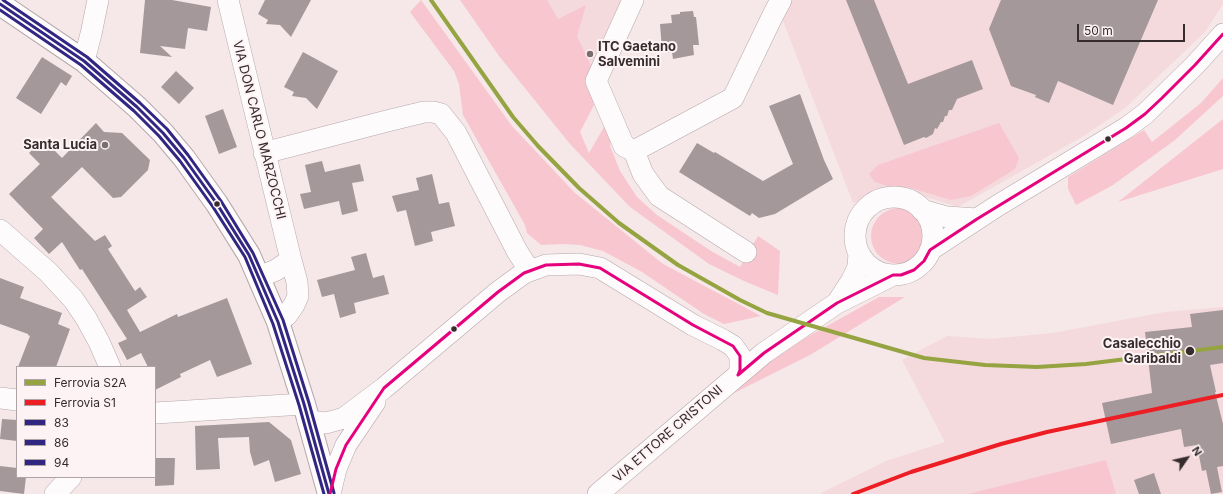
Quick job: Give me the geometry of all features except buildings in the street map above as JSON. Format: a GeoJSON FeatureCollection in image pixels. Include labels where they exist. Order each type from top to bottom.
{"type":"FeatureCollection","features":[{"type":"Feature","properties":{"kind":"main road"},"geometry":{"type":"LineString","coordinates":[[0,4],[84,61],[137,107],[163,133],[184,158],[230,224],[249,255],[278,322],[330,494]]}},
{"type":"Feature","properties":{"kind":"street"},"geometry":{"type":"LineString","coordinates":[[84,61],[98,0]]}},
{"type":"Feature","properties":{"kind":"street","name":"VIA DON CARLO MARZOCCHI"},"geometry":{"type":"LineString","coordinates":[[228,0],[264,153],[297,282],[298,296],[294,305],[278,322]]}},
{"type":"Feature","properties":{"kind":"street"},"geometry":{"type":"LineString","coordinates":[[633,0],[596,81],[624,146],[634,151],[643,174],[659,196],[746,252]]}},
{"type":"Feature","properties":{"kind":"street"},"geometry":{"type":"LineString","coordinates":[[634,151],[733,98],[772,15],[781,0]]}},
{"type":"Feature","properties":{"kind":"street"},"geometry":{"type":"LineString","coordinates":[[930,250],[977,219],[1126,128],[1145,114],[1195,65],[1223,34]]}},
{"type":"Feature","properties":{"kind":"street"},"geometry":{"type":"LineString","coordinates":[[264,153],[424,112],[441,114],[456,133],[517,251],[529,270]]}},
{"type":"Feature","properties":{"kind":"street"},"geometry":{"type":"LineString","coordinates":[[890,198],[903,198],[913,202],[929,219],[933,239],[930,250],[924,261],[914,270],[901,275],[893,275],[877,271],[869,266],[859,253],[856,241],[857,224],[863,213],[873,204],[890,198]]}},
{"type":"Feature","properties":{"kind":"street"},"geometry":{"type":"LineString","coordinates":[[922,210],[947,217],[977,219]]}},
{"type":"Feature","properties":{"kind":"street"},"geometry":{"type":"LineString","coordinates":[[0,230],[48,272],[73,299],[86,318],[110,366]]}},
{"type":"Feature","properties":{"kind":"street","name":"VIA ETTORE CRISTONI"},"geometry":{"type":"LineString","coordinates":[[837,303],[852,280],[858,267],[859,253]]}},
{"type":"Feature","properties":{"kind":"street"},"geometry":{"type":"LineString","coordinates":[[259,277],[276,270],[291,260]]}},
{"type":"Feature","properties":{"kind":"street"},"geometry":{"type":"LineString","coordinates":[[156,413],[306,412],[326,423],[344,418],[384,388],[498,292],[529,270],[546,264],[579,264],[600,268],[693,326],[733,346],[752,353],[764,353]]}},
{"type":"Feature","properties":{"kind":"street","name":"VIA ETTORE CRISTONI"},"geometry":{"type":"LineString","coordinates":[[598,494],[764,353],[837,303],[893,275]]}},
{"type":"Feature","properties":{"kind":"street"},"geometry":{"type":"LineString","coordinates":[[733,346],[740,356],[740,370],[738,375]]}},
{"type":"Feature","properties":{"kind":"street"},"geometry":{"type":"LineString","coordinates":[[330,494],[336,469],[346,444],[384,388]]}},
{"type":"Feature","properties":{"kind":"street"},"geometry":{"type":"LineString","coordinates":[[0,398],[16,400]]}},
{"type":"Feature","properties":{"kind":"street"},"geometry":{"type":"LineString","coordinates":[[55,494],[70,478]]}},
{"type":"Feature","properties":{"kind":"shaded area"},"geometry":{"type":"Polygon","coordinates":[[[421,0],[512,126],[575,193],[663,264],[761,316],[724,324],[704,314],[642,272],[603,251],[580,245],[541,245],[527,233],[525,225],[463,115],[459,84],[454,71],[410,12],[421,0]]]}},
{"type":"Feature","properties":{"kind":"shaded area"},"geometry":{"type":"Polygon","coordinates":[[[460,0],[547,0],[558,19],[586,5],[577,36],[591,66],[589,83],[594,105],[580,132],[589,153],[604,127],[611,140],[610,146],[620,171],[637,197],[657,215],[711,251],[740,267],[758,236],[780,251],[778,295],[709,264],[630,207],[570,144],[499,56],[460,0]]]}},
{"type":"Feature","properties":{"kind":"shaded area","name":"ITC Gaetano Salvemini"},"geometry":{"type":"Polygon","coordinates":[[[532,0],[632,0],[596,81],[532,0]]]}},
{"type":"Feature","properties":{"kind":"shaded area"},"geometry":{"type":"Polygon","coordinates":[[[775,0],[1223,0],[1223,4],[1205,32],[1125,108],[1082,137],[958,207],[907,191],[853,203],[775,0]]]}},
{"type":"Feature","properties":{"kind":"shaded area"},"geometry":{"type":"Polygon","coordinates":[[[1223,78],[1223,96],[1175,140],[1113,185],[1076,205],[1068,189],[1068,177],[1144,130],[1152,142],[1201,103],[1223,78]]]}},
{"type":"Feature","properties":{"kind":"shaded area"},"geometry":{"type":"Polygon","coordinates":[[[1223,119],[1223,169],[1118,202],[1223,119]]]}},
{"type":"Feature","properties":{"kind":"shaded area"},"geometry":{"type":"Polygon","coordinates":[[[999,123],[1019,158],[1015,169],[971,196],[951,200],[907,187],[887,186],[875,182],[869,174],[878,165],[999,123]]]}},
{"type":"Feature","properties":{"kind":"shaded area"},"geometry":{"type":"Polygon","coordinates":[[[899,208],[914,213],[922,221],[927,236],[922,251],[914,259],[899,264],[884,259],[876,251],[871,236],[876,221],[884,213],[899,208]]]}},
{"type":"Feature","properties":{"kind":"shaded area"},"geometry":{"type":"Polygon","coordinates":[[[879,297],[905,297],[810,355],[730,395],[775,355],[879,297]]]}},
{"type":"Feature","properties":{"kind":"shaded area"},"geometry":{"type":"Polygon","coordinates":[[[1223,307],[1223,494],[819,494],[886,461],[945,442],[902,360],[947,336],[990,339],[1053,333],[1165,312],[1223,307]]]}},
{"type":"Feature","properties":{"kind":"shaded area"},"geometry":{"type":"Polygon","coordinates":[[[1106,460],[1116,494],[968,494],[1106,460]]]}},
{"type":"Feature","properties":{"kind":"rail line","name":"S2A"},"geometry":{"type":"LineString","coordinates":[[431,0],[513,117],[538,146],[579,188],[619,223],[678,265],[740,300],[767,313],[924,358],[985,365],[1037,367],[1086,364],[1223,347]]}},
{"type":"Feature","properties":{"kind":"rail line","name":"S1"},"geometry":{"type":"LineString","coordinates":[[853,494],[911,472],[1001,444],[1047,432],[1223,395]]}},
{"type":"Feature","properties":{"kind":"transit line","name":"94"},"geometry":{"type":"LineString","coordinates":[[3,0],[87,57],[140,103],[167,129],[188,155],[221,201],[253,253],[283,320],[309,403],[334,493]]}},
{"type":"Feature","properties":{"kind":"transit line","name":"83"},"geometry":{"type":"LineString","coordinates":[[0,4],[84,61],[137,107],[163,133],[184,158],[217,204],[249,255],[278,322],[304,404],[329,494]]}},
{"type":"Feature","properties":{"kind":"transit line","name":"86"},"geometry":{"type":"LineString","coordinates":[[0,10],[81,65],[134,111],[159,136],[180,161],[213,207],[245,257],[273,324],[299,405],[324,494]]}},
{"type":"Feature","properties":{"kind":"transit line"},"geometry":{"type":"LineString","coordinates":[[738,375],[764,353],[837,303],[893,275],[901,275],[914,270],[924,261],[930,250],[977,219],[1126,128],[1145,114],[1162,98],[1223,34]]}},
{"type":"Feature","properties":{"kind":"transit line"},"geometry":{"type":"LineString","coordinates":[[330,494],[336,469],[346,445],[384,388],[498,292],[524,273],[546,265],[579,264],[600,268],[693,325],[733,346],[740,356],[740,370],[738,375]]}},
{"type":"Feature","properties":{"kind":"place","name":"ITC Gaetano Salvemini"},"geometry":{"type":"Point","coordinates":[590,54]}},
{"type":"Feature","properties":{"kind":"place","name":"Santa Lucia"},"geometry":{"type":"Point","coordinates":[105,145]}},
{"type":"Feature","properties":{"kind":"place","name":"Casalecchio Garibaldi"},"geometry":{"type":"Point","coordinates":[1190,351]}}]}
